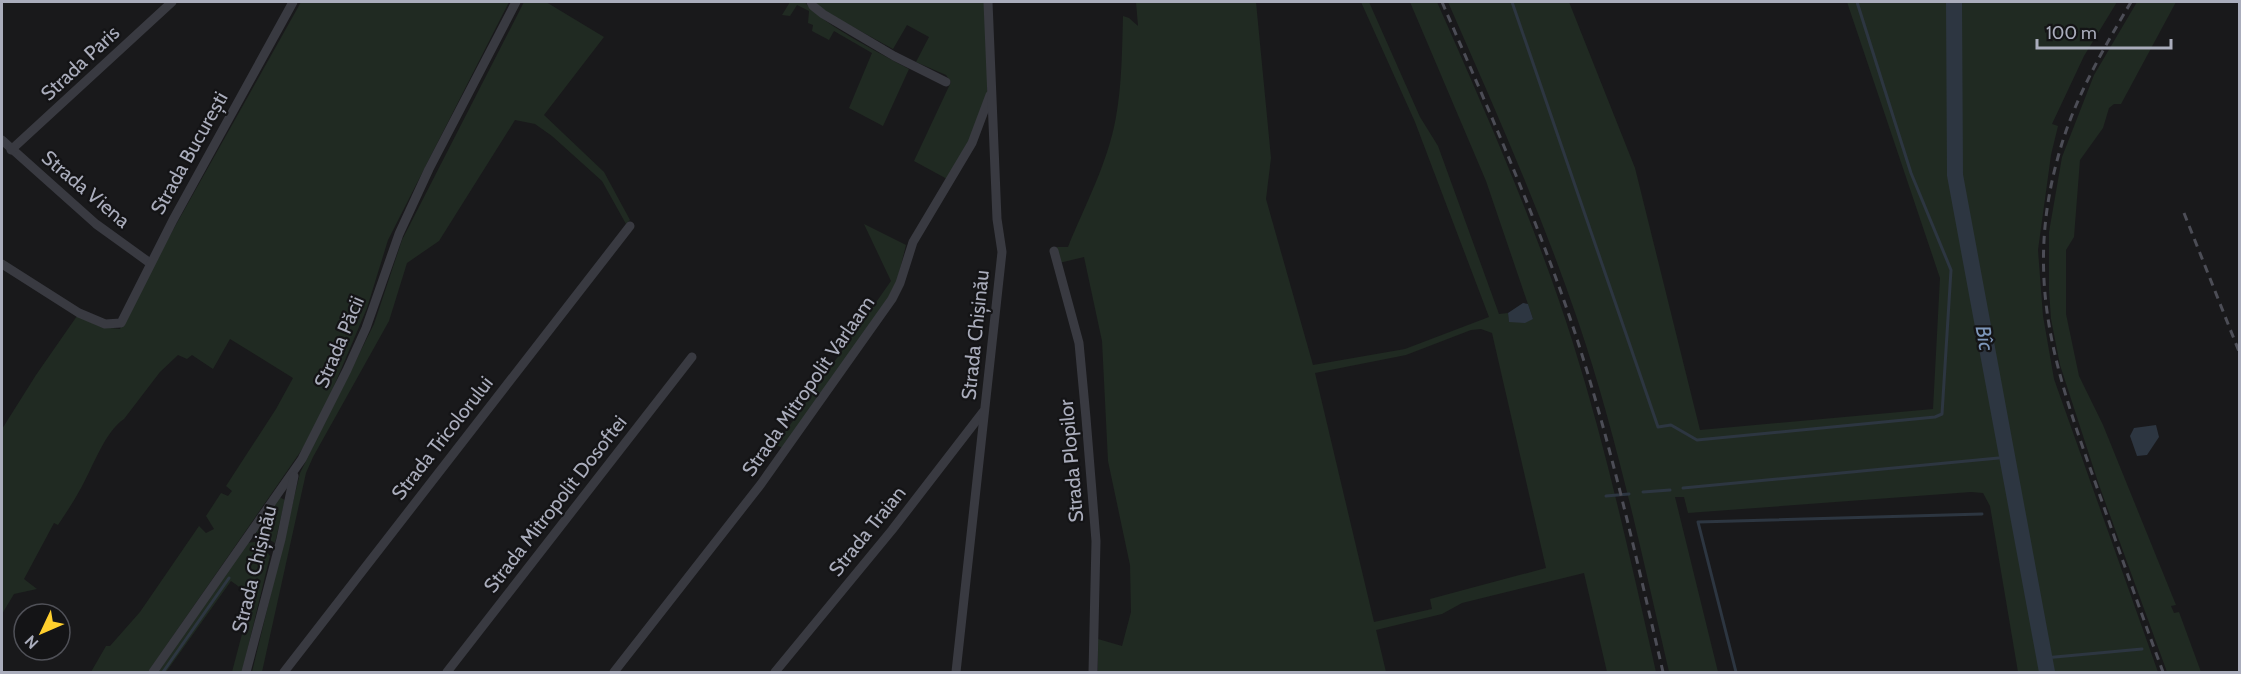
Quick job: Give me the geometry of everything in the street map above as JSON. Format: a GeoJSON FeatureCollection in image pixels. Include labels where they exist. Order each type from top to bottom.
{"type":"FeatureCollection","features":[{"type":"Feature","properties":{"kind":"street","name":"Strada Paris"},"geometry":{"type":"LineString","coordinates":[[11,150],[172,2]]}},
{"type":"Feature","properties":{"kind":"street","name":"Strada București"},"geometry":{"type":"LineString","coordinates":[[2,264],[79,313],[105,324],[122,323],[150,263],[293,2]]}},
{"type":"Feature","properties":{"kind":"street","name":"Strada Păcii"},"geometry":{"type":"LineString","coordinates":[[153,672],[275,496],[294,473],[366,328],[399,234],[429,169],[516,2]]}},
{"type":"Feature","properties":{"kind":"street"},"geometry":{"type":"LineString","coordinates":[[811,2],[823,14],[894,56],[946,82]]}},
{"type":"Feature","properties":{"kind":"street","name":"Strada Chișinău"},"geometry":{"type":"LineString","coordinates":[[956,672],[1002,252],[997,219],[990,95],[988,2]]}},
{"type":"Feature","properties":{"kind":"street","name":"Strada Mitropolit Varlaam"},"geometry":{"type":"LineString","coordinates":[[614,672],[761,484],[892,299],[900,283],[913,242],[972,143],[990,95]]}},
{"type":"Feature","properties":{"kind":"street","name":"Strada Viena"},"geometry":{"type":"LineString","coordinates":[[2,140],[96,224],[150,263]]}},
{"type":"Feature","properties":{"kind":"street","name":"Strada Tricolorului"},"geometry":{"type":"LineString","coordinates":[[284,672],[630,226]]}},
{"type":"Feature","properties":{"kind":"street","name":"Strada Plopilor"},"geometry":{"type":"LineString","coordinates":[[1054,251],[1079,343],[1082,365],[1096,541],[1093,672]]}},
{"type":"Feature","properties":{"kind":"street","name":"Strada Mitropolit Dosoftei"},"geometry":{"type":"LineString","coordinates":[[447,672],[692,357]]}},
{"type":"Feature","properties":{"kind":"street","name":"Strada Traian"},"geometry":{"type":"LineString","coordinates":[[775,672],[892,530],[985,410]]}},
{"type":"Feature","properties":{"kind":"street","name":"Strada Chișinău"},"geometry":{"type":"LineString","coordinates":[[246,672],[281,539],[294,473]]}},
{"type":"Feature","properties":{"kind":"shaded area"},"geometry":{"type":"Polygon","coordinates":[[[301,2],[509,2],[388,240],[367,308],[329,398],[303,448],[148,672],[91,672],[106,646],[110,646],[140,612],[199,526],[206,533],[214,529],[206,516],[221,493],[228,496],[232,491],[226,486],[276,409],[293,378],[230,339],[213,369],[192,355],[187,359],[178,355],[160,372],[124,419],[111,432],[70,507],[58,525],[54,523],[24,579],[37,589],[14,594],[2,614],[2,429],[77,316],[101,327],[120,329],[301,2]]]}},
{"type":"Feature","properties":{"kind":"shaded area"},"geometry":{"type":"Polygon","coordinates":[[[524,2],[546,2],[604,37],[544,115],[604,172],[630,220],[626,224],[602,181],[552,136],[535,124],[515,120],[439,241],[407,263],[389,321],[313,457],[306,473],[262,672],[252,672],[300,473],[374,324],[402,240],[524,2]]]}},
{"type":"Feature","properties":{"kind":"shaded area"},"geometry":{"type":"Polygon","coordinates":[[[790,2],[805,2],[837,29],[909,69],[883,126],[849,108],[872,53],[834,31],[829,40],[812,31],[813,25],[808,23],[809,11],[797,5],[790,16],[782,15],[790,2]]]}},
{"type":"Feature","properties":{"kind":"shaded area"},"geometry":{"type":"Polygon","coordinates":[[[815,2],[984,2],[987,32],[987,96],[968,144],[947,179],[914,161],[951,82],[946,75],[916,62],[929,37],[907,25],[893,49],[824,11],[815,2]]]}},
{"type":"Feature","properties":{"kind":"shaded area"},"geometry":{"type":"Polygon","coordinates":[[[1136,2],[1256,2],[1271,158],[1266,199],[1313,365],[1405,349],[1489,317],[1415,122],[1361,2],[1369,2],[1420,117],[1438,146],[1499,314],[1508,313],[1509,321],[1533,319],[1486,181],[1410,2],[1437,2],[1527,213],[1559,299],[1608,466],[1656,672],[1607,672],[1584,573],[1462,603],[1442,614],[1376,630],[1386,672],[1098,672],[1098,639],[1122,646],[1131,612],[1130,565],[1108,461],[1102,341],[1084,257],[1059,263],[1057,247],[1068,247],[1108,151],[1119,92],[1123,16],[1138,26],[1136,2]],[[1481,329],[1471,330],[1406,355],[1315,373],[1374,622],[1432,609],[1430,599],[1546,568],[1492,333],[1481,329]]]}},
{"type":"Feature","properties":{"kind":"shaded area"},"geometry":{"type":"Polygon","coordinates":[[[1448,2],[1569,2],[1635,168],[1700,430],[1933,409],[1940,278],[1847,2],[2117,2],[2084,56],[2052,124],[2058,126],[2051,155],[2038,250],[2043,316],[2054,379],[2158,672],[2018,672],[1990,506],[1983,493],[1971,492],[1688,513],[1684,497],[1675,497],[1718,672],[1669,672],[1617,452],[1578,321],[1533,200],[1448,2]]]}},
{"type":"Feature","properties":{"kind":"shaded area"},"geometry":{"type":"Polygon","coordinates":[[[2137,2],[2176,2],[2121,104],[2114,104],[2109,108],[2103,128],[2080,160],[2074,237],[2066,250],[2066,314],[2079,376],[2103,425],[2176,605],[2171,606],[2174,613],[2179,612],[2201,672],[2167,672],[2099,485],[2060,365],[2051,319],[2049,232],[2062,157],[2094,75],[2137,2]]]}},
{"type":"Feature","properties":{"kind":"shaded area"},"geometry":{"type":"Polygon","coordinates":[[[864,224],[906,245],[897,281],[890,297],[783,448],[776,445],[891,281],[864,224]]]}},
{"type":"Feature","properties":{"kind":"shaded area"},"geometry":{"type":"Polygon","coordinates":[[[279,497],[285,500],[275,543],[256,532],[279,497]]]}},
{"type":"Feature","properties":{"kind":"shaded area"},"geometry":{"type":"Polygon","coordinates":[[[247,543],[261,543],[270,556],[242,672],[232,672],[252,596],[231,581],[166,672],[158,672],[247,543]]]}},
{"type":"Feature","properties":{"kind":"water"},"geometry":{"type":"Polygon","coordinates":[[[1523,303],[1528,304],[1533,319],[1525,323],[1509,322],[1508,313],[1523,303]]]}},
{"type":"Feature","properties":{"kind":"water"},"geometry":{"type":"Polygon","coordinates":[[[2156,425],[2159,437],[2147,455],[2137,456],[2130,436],[2134,428],[2156,425]]]}},
{"type":"Feature","properties":{"kind":"waterway"},"geometry":{"type":"LineString","coordinates":[[1512,2],[1658,427],[1671,425],[1697,440],[1935,417],[1942,414],[1951,270],[1911,173],[1857,2]]}},
{"type":"Feature","properties":{"kind":"waterway","name":"Bîc"},"geometry":{"type":"LineString","coordinates":[[1954,2],[1955,175],[2047,672]]}},
{"type":"Feature","properties":{"kind":"waterway"},"geometry":{"type":"LineString","coordinates":[[1683,488],[2009,457]]}},
{"type":"Feature","properties":{"kind":"waterway"},"geometry":{"type":"LineString","coordinates":[[1643,492],[1670,490]]}},
{"type":"Feature","properties":{"kind":"waterway"},"geometry":{"type":"LineString","coordinates":[[1606,496],[1629,494]]}},
{"type":"Feature","properties":{"kind":"waterway"},"geometry":{"type":"LineString","coordinates":[[1736,672],[1698,522],[1982,514]]}},
{"type":"Feature","properties":{"kind":"waterway"},"geometry":{"type":"LineString","coordinates":[[163,672],[229,578]]}},
{"type":"Feature","properties":{"kind":"waterway"},"geometry":{"type":"LineString","coordinates":[[2044,658],[2142,649]]}},
{"type":"Feature","properties":{"kind":"railway"},"geometry":{"type":"LineString","coordinates":[[1442,2],[1530,211],[1577,339],[1613,463],[1663,672]]}},
{"type":"Feature","properties":{"kind":"railway"},"geometry":{"type":"LineString","coordinates":[[2131,2],[2089,77],[2064,136],[2048,203],[2044,246],[2045,288],[2058,368],[2070,409],[2163,672]]}},
{"type":"Feature","properties":{"kind":"railway"},"geometry":{"type":"LineString","coordinates":[[2184,213],[2240,354]]}}]}
